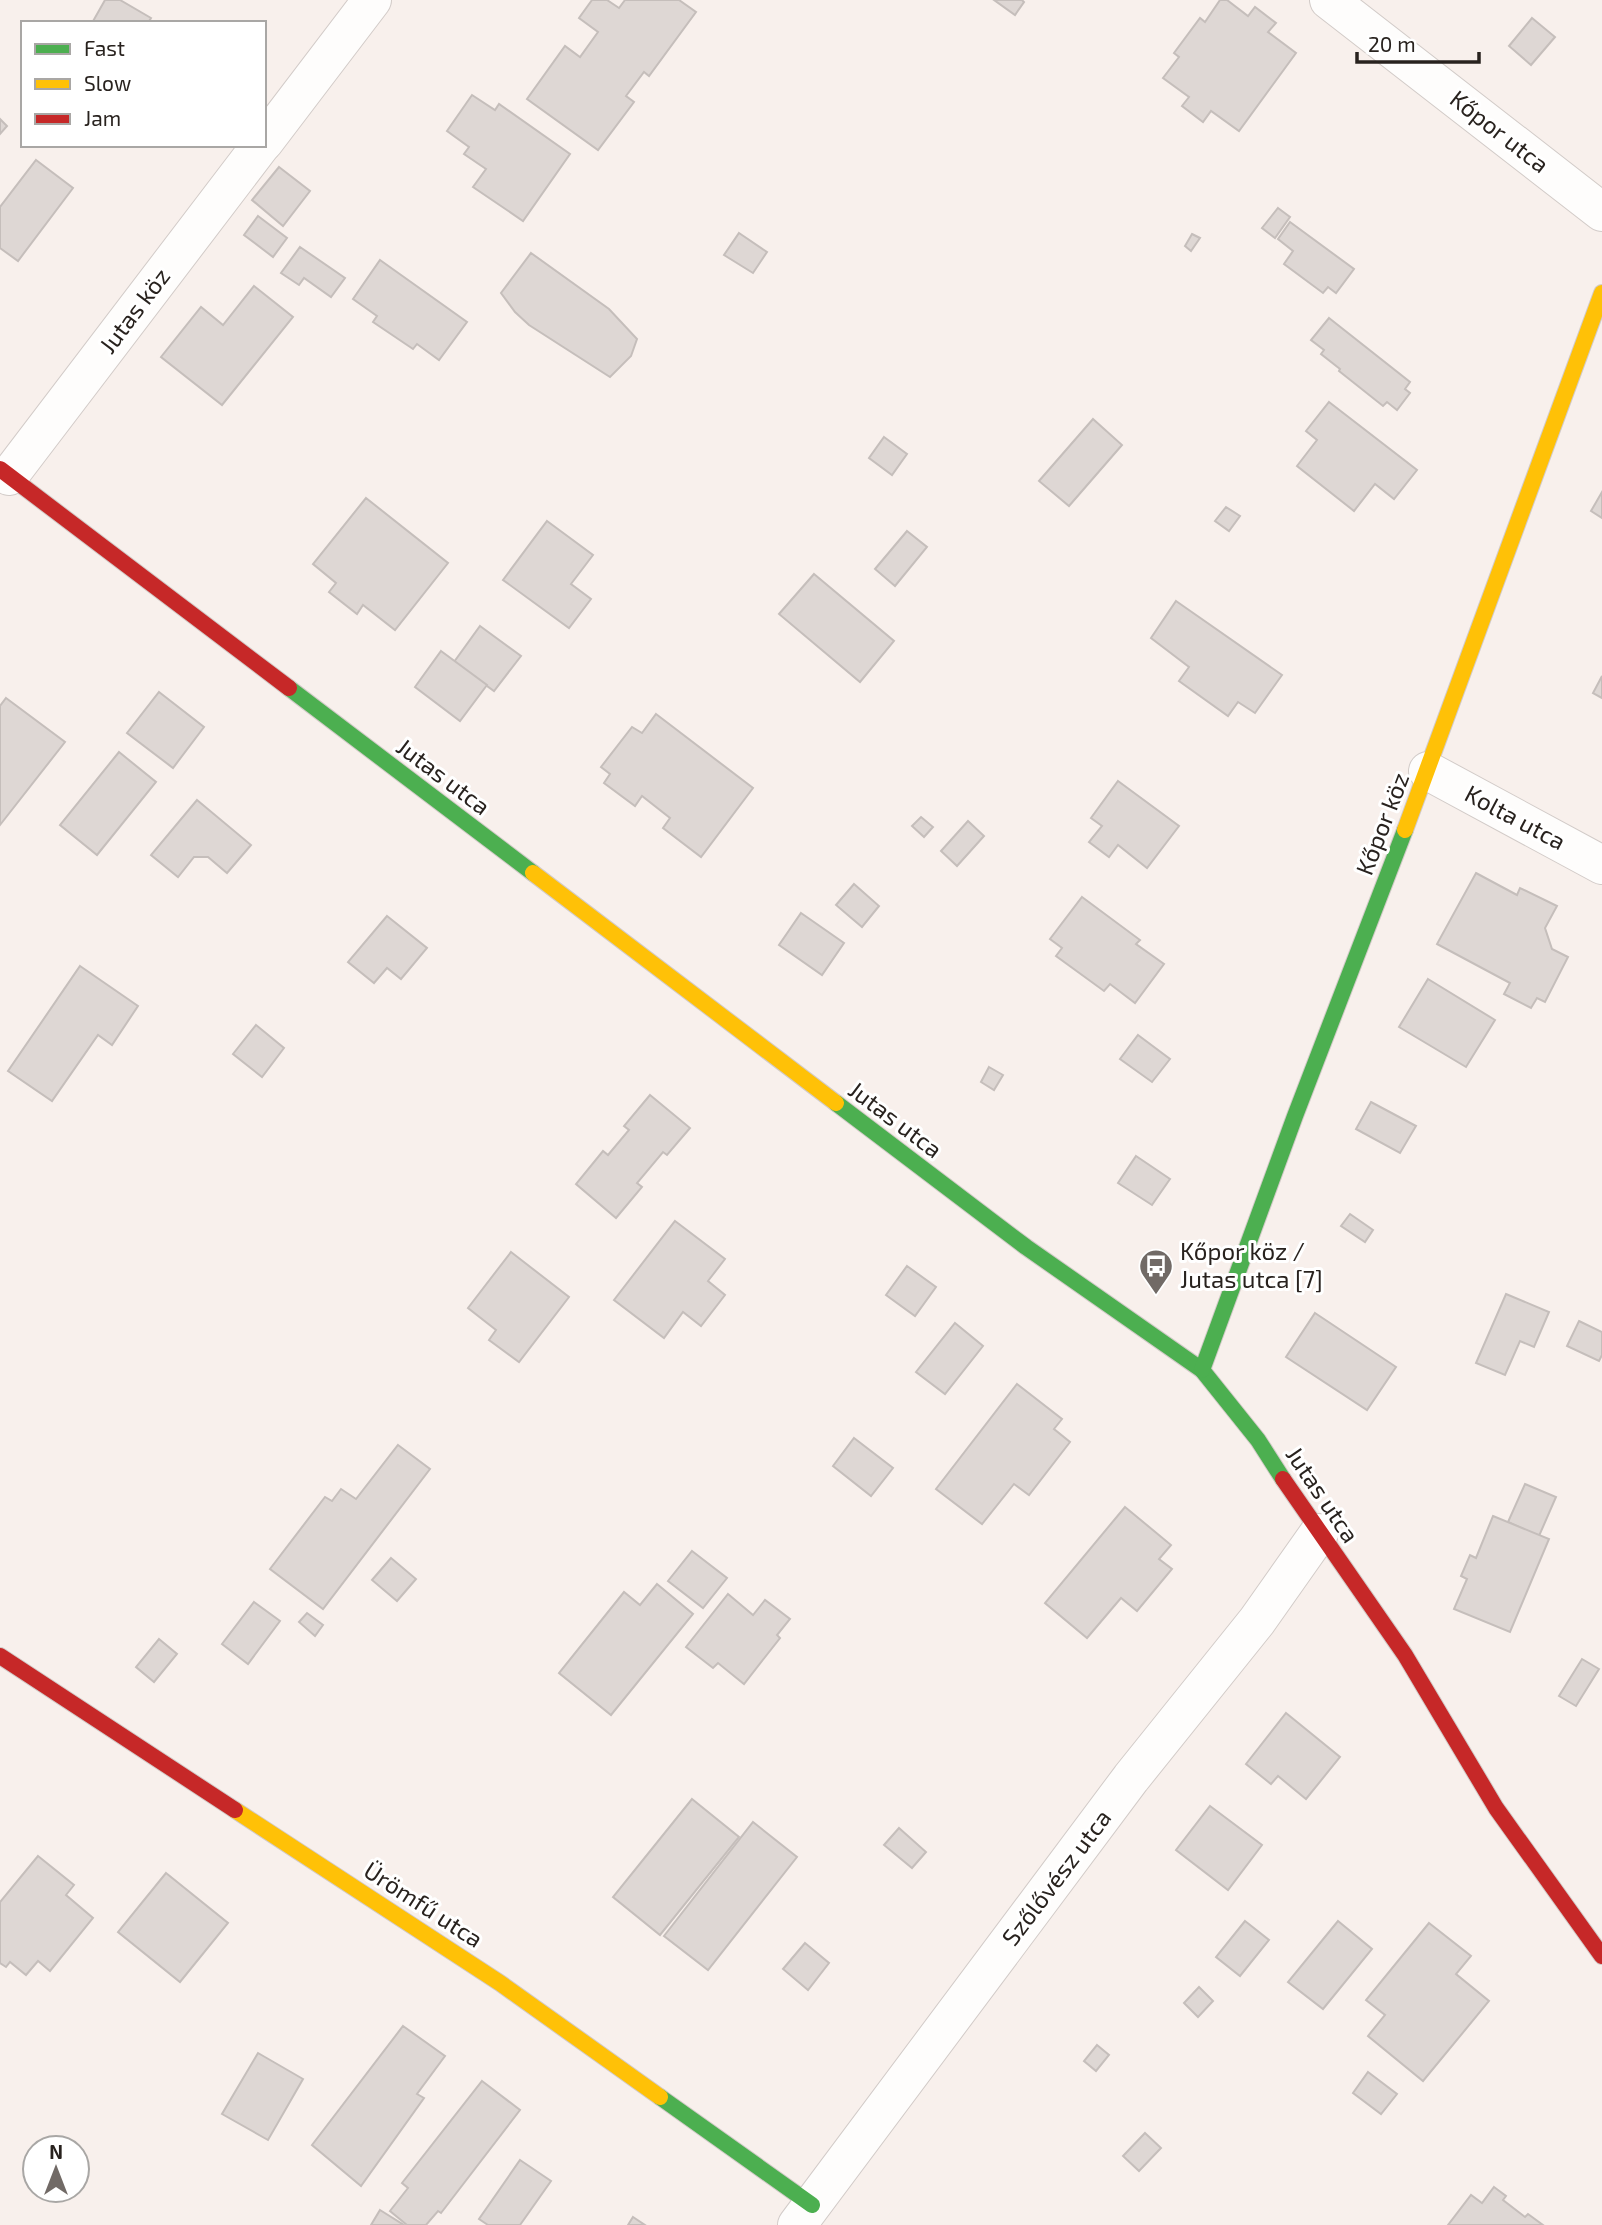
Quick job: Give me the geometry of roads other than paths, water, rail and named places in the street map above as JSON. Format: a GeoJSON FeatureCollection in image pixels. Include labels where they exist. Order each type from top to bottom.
{"type":"FeatureCollection","features":[{"type":"Feature","properties":{"kind":"street","name":"Jutas köz"},"geometry":{"type":"LineString","coordinates":[[266,139],[372,0]]}},
{"type":"Feature","properties":{"kind":"street","name":"Kőpor utca"},"geometry":{"type":"LineString","coordinates":[[1329,0],[1602,212]]}},
{"type":"Feature","properties":{"kind":"street","name":"Jutas köz"},"geometry":{"type":"LineString","coordinates":[[4,473],[260,147]]}},
{"type":"Feature","properties":{"kind":"street","name":"Kőpor köz"},"geometry":{"type":"LineString","coordinates":[[1202,1370],[1294,1116],[1428,771],[1602,293]]}},
{"type":"Feature","properties":{"kind":"street","name":"Jutas utca"},"geometry":{"type":"LineString","coordinates":[[4,473],[1014,1239],[1202,1370],[1258,1440],[1319,1533],[1405,1655],[1496,1808],[1602,1956]]}},
{"type":"Feature","properties":{"kind":"street","name":"Kolta utca"},"geometry":{"type":"LineString","coordinates":[[1428,771],[1602,865]]}},
{"type":"Feature","properties":{"kind":"street","name":"Szőlővész utca"},"geometry":{"type":"LineString","coordinates":[[804,2215],[1131,1778],[1257,1621],[1319,1533]]}},
{"type":"Feature","properties":{"kind":"street","name":"Ürömfű utca"},"geometry":{"type":"LineString","coordinates":[[0,1656],[500,1983],[804,2215]]}},
{"type":"Feature","properties":{"kind":"place","name":"Kőpor köz / Jutas utca [7]"},"geometry":{"type":"Point","coordinates":[1156,1296]}}]}
